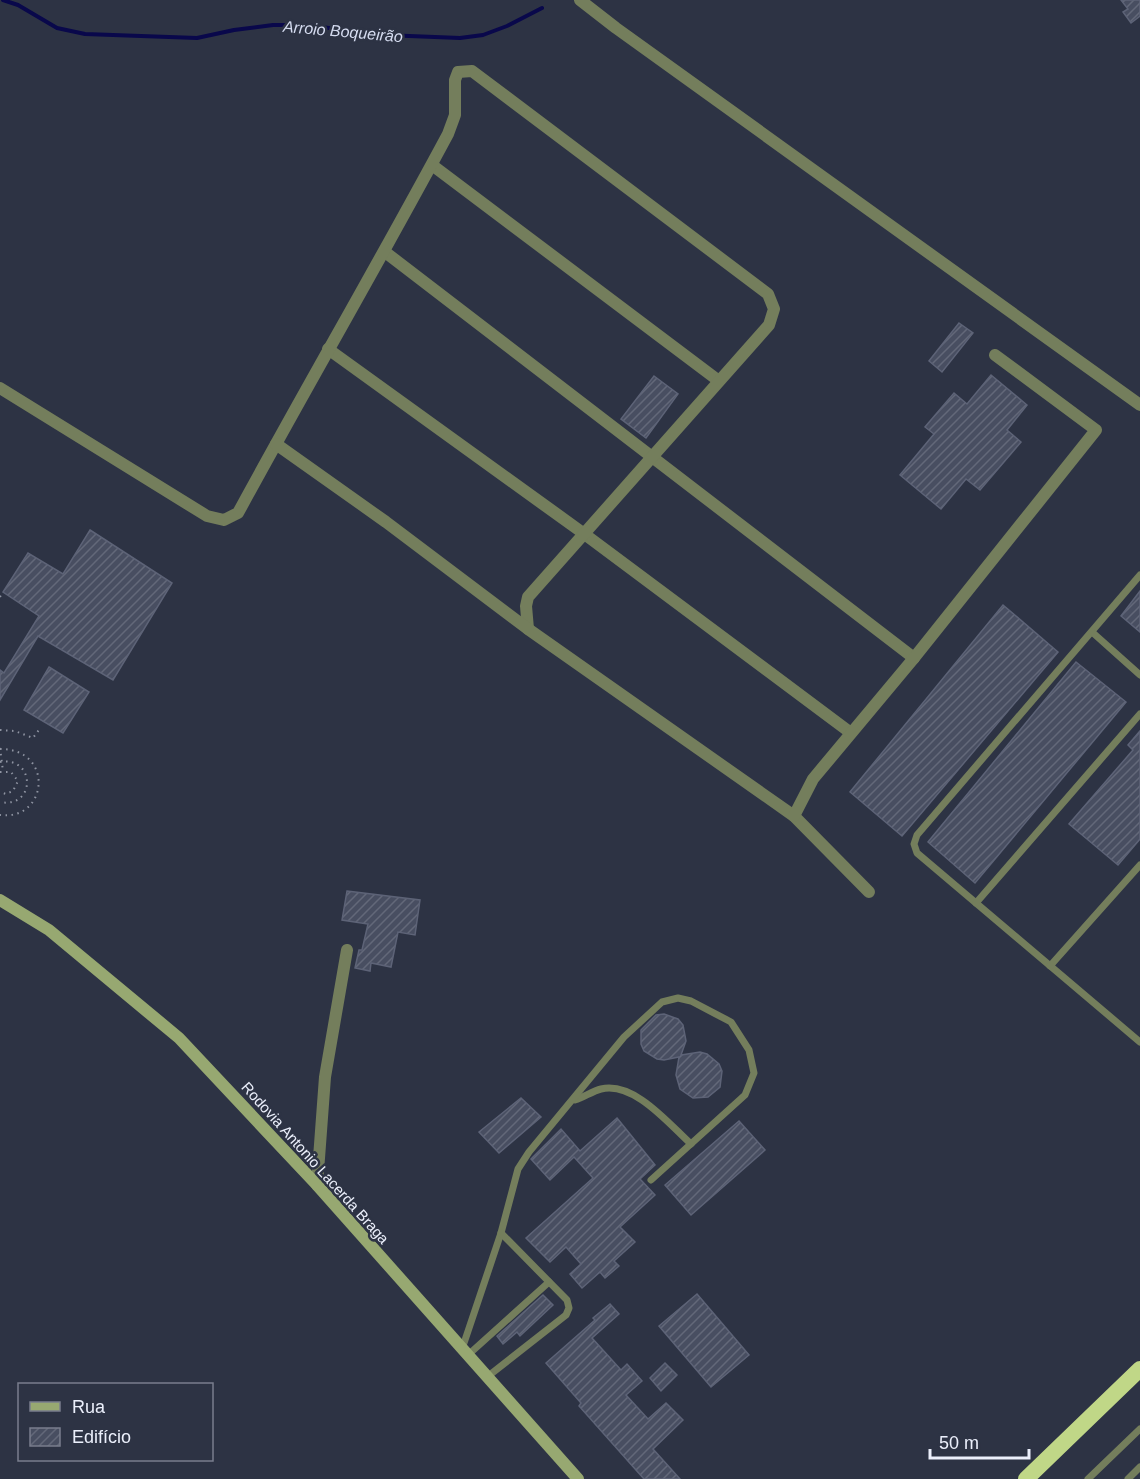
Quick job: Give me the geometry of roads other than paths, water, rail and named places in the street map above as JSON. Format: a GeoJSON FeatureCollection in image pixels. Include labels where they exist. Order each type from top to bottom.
{"type":"FeatureCollection","features":[{"type":"Feature","properties":{"kind":"highway"},"geometry":{"type":"LineString","coordinates":[[1026,1479],[1140,1369]]}},
{"type":"Feature","properties":{"kind":"main road","name":"Rodovia Antonio Lacerda Braga"},"geometry":{"type":"LineString","coordinates":[[0,900],[49,930],[179,1038],[316,1185],[578,1479]]}},
{"type":"Feature","properties":{"kind":"street"},"geometry":{"type":"LineString","coordinates":[[580,0],[1140,405]]}},
{"type":"Feature","properties":{"kind":"street"},"geometry":{"type":"LineString","coordinates":[[0,388],[207,516],[224,520],[238,513],[328,349],[385,252],[448,134],[455,114],[455,80],[458,72],[472,71],[768,294],[774,309],[768,325],[528,597],[526,606],[528,629]]}},
{"type":"Feature","properties":{"kind":"street"},"geometry":{"type":"LineString","coordinates":[[432,165],[719,381]]}},
{"type":"Feature","properties":{"kind":"street"},"geometry":{"type":"LineString","coordinates":[[385,252],[914,658]]}},
{"type":"Feature","properties":{"kind":"street"},"geometry":{"type":"LineString","coordinates":[[328,349],[583,533],[851,733]]}},
{"type":"Feature","properties":{"kind":"street"},"geometry":{"type":"LineString","coordinates":[[794,816],[813,779],[914,658],[1096,430],[995,355]]}},
{"type":"Feature","properties":{"kind":"street"},"geometry":{"type":"LineString","coordinates":[[276,444],[386,522],[528,629],[794,816],[869,892]]}},
{"type":"Feature","properties":{"kind":"street"},"geometry":{"type":"LineString","coordinates":[[316,1185],[326,1077],[347,950]]}},
{"type":"Feature","properties":{"kind":"lane"},"geometry":{"type":"LineString","coordinates":[[1140,574],[916,835],[914,844],[917,853],[1140,1042]]}},
{"type":"Feature","properties":{"kind":"lane"},"geometry":{"type":"LineString","coordinates":[[1092,632],[1140,675]]}},
{"type":"Feature","properties":{"kind":"lane"},"geometry":{"type":"LineString","coordinates":[[976,903],[1140,714]]}},
{"type":"Feature","properties":{"kind":"lane"},"geometry":{"type":"LineString","coordinates":[[1050,966],[1140,865]]}},
{"type":"Feature","properties":{"kind":"lane"},"geometry":{"type":"LineString","coordinates":[[465,1352],[518,1169],[529,1152],[624,1037],[662,1002],[678,998],[691,1001],[731,1022],[749,1050],[754,1073],[745,1095],[651,1180]]}},
{"type":"Feature","properties":{"kind":"lane"},"geometry":{"type":"LineString","coordinates":[[572,1102],[602,1088],[621,1088],[636,1095],[691,1144]]}},
{"type":"Feature","properties":{"kind":"lane"},"geometry":{"type":"LineString","coordinates":[[487,1377],[566,1315],[569,1308],[567,1300],[501,1233]]}},
{"type":"Feature","properties":{"kind":"lane"},"geometry":{"type":"LineString","coordinates":[[465,1352],[549,1282]]}},
{"type":"Feature","properties":{"kind":"lane"},"geometry":{"type":"LineString","coordinates":[[1088,1479],[1140,1429]]}},
{"type":"Feature","properties":{"kind":"lane"},"geometry":{"type":"LineString","coordinates":[[1128,1479],[1140,1467]]}},
{"type":"Feature","properties":{"kind":"waterway","name":"Arroio Boqueirão"},"geometry":{"type":"LineString","coordinates":[[3,0],[18,5],[57,28],[85,34],[197,38],[273,25],[305,25],[384,35],[460,38],[483,35],[507,26],[542,8]]}}]}
